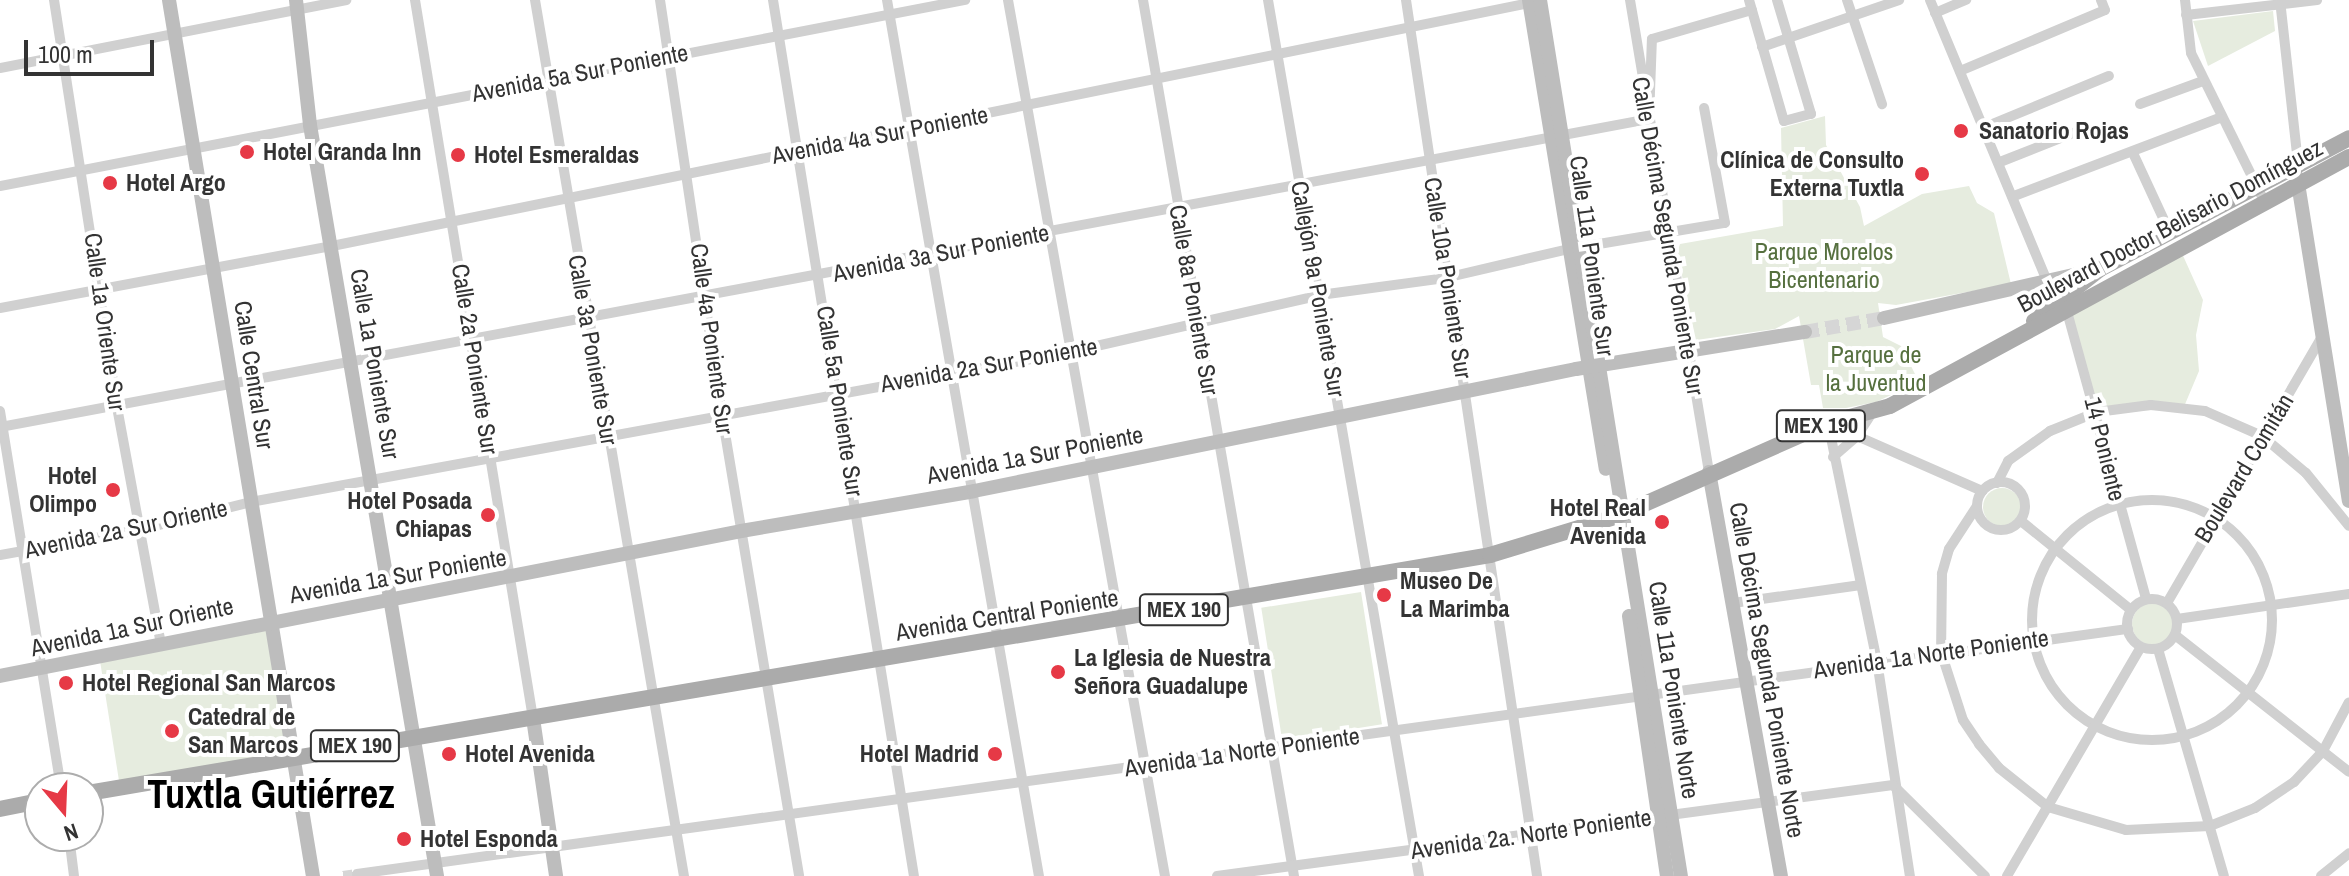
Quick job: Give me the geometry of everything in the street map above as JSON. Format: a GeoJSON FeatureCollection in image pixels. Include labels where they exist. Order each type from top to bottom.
{"type":"FeatureCollection","features":[{"type":"Feature","properties":{"kind":"main road","name":"Boulevard Doctor Belisario Domínguez"},"geometry":{"type":"LineString","coordinates":[[2065,306],[2100,269],[2349,138]]}},
{"type":"Feature","properties":{"kind":"main road","name":"Boulevard Doctor Belisario Domínguez"},"geometry":{"type":"LineString","coordinates":[[2017,334],[2349,157]]}},
{"type":"Feature","properties":{"kind":"main road","name":"Avenida Central Poniente"},"geometry":{"type":"LineString","coordinates":[[294,756],[1246,600],[1490,555],[1618,514],[1828,423],[1872,413],[2017,334]]}},
{"type":"Feature","properties":{"kind":"main road","name":"MEX 190"},"geometry":{"type":"LineString","coordinates":[[104,790],[294,756]]}},
{"type":"Feature","properties":{"kind":"main road"},"geometry":{"type":"LineString","coordinates":[[0,809],[24,804]]}},
{"type":"Feature","properties":{"kind":"street","name":"Calle 1a Oriente Sur"},"geometry":{"type":"LineString","coordinates":[[54,0],[102,288],[117,407],[161,644]]}},
{"type":"Feature","properties":{"kind":"street","name":"Calle Central Sur"},"geometry":{"type":"LineString","coordinates":[[169,0],[313,876]]}},
{"type":"Feature","properties":{"kind":"street"},"geometry":{"type":"LineString","coordinates":[[0,68],[297,5],[346,0]]}},
{"type":"Feature","properties":{"kind":"street","name":"Calle 2a Poniente Sur"},"geometry":{"type":"LineString","coordinates":[[415,0],[533,718]]}},
{"type":"Feature","properties":{"kind":"street","name":"Calle 3a Poniente Sur"},"geometry":{"type":"LineString","coordinates":[[535,0],[586,320],[684,876]]}},
{"type":"Feature","properties":{"kind":"street","name":"Calle 4a Poniente Sur"},"geometry":{"type":"LineString","coordinates":[[660,0],[722,415],[799,876]]}},
{"type":"Feature","properties":{"kind":"street","name":"Calle 5a Poniente Sur"},"geometry":{"type":"LineString","coordinates":[[773,0],[914,876]]}},
{"type":"Feature","properties":{"kind":"street"},"geometry":{"type":"LineString","coordinates":[[887,0],[954,371],[1039,876]]}},
{"type":"Feature","properties":{"kind":"street","name":"Avenida 5a Sur Poniente"},"geometry":{"type":"LineString","coordinates":[[0,186],[965,0]]}},
{"type":"Feature","properties":{"kind":"street"},"geometry":{"type":"LineString","coordinates":[[1008,0],[1070,352],[1095,467],[1165,876]]}},
{"type":"Feature","properties":{"kind":"street","name":"Calle 8a Poniente Sur"},"geometry":{"type":"LineString","coordinates":[[1143,0],[1293,871]]}},
{"type":"Feature","properties":{"kind":"street","name":"Callejón 9a Poniente Sur"},"geometry":{"type":"LineString","coordinates":[[1268,0],[1275,55],[1320,295],[1419,876]]}},
{"type":"Feature","properties":{"kind":"street","name":"Calle 10a Poniente Sur"},"geometry":{"type":"LineString","coordinates":[[1406,0],[1445,278],[1466,392],[1537,876]]}},
{"type":"Feature","properties":{"kind":"street","name":"Calle Décima Segunda Poniente Sur"},"geometry":{"type":"LineString","coordinates":[[1630,0],[1709,472]]}},
{"type":"Feature","properties":{"kind":"street"},"geometry":{"type":"LineString","coordinates":[[1649,119],[1652,39],[1751,5],[1784,121],[1811,114],[1777,0]]}},
{"type":"Feature","properties":{"kind":"street"},"geometry":{"type":"LineString","coordinates":[[1847,0],[1882,104]]}},
{"type":"Feature","properties":{"kind":"street"},"geometry":{"type":"LineString","coordinates":[[1762,47],[1899,0]]}},
{"type":"Feature","properties":{"kind":"street"},"geometry":{"type":"LineString","coordinates":[[1930,0],[2048,283]]}},
{"type":"Feature","properties":{"kind":"street"},"geometry":{"type":"LineString","coordinates":[[1935,13],[1966,0]]}},
{"type":"Feature","properties":{"kind":"street"},"geometry":{"type":"LineString","coordinates":[[2185,0],[2191,53],[2219,118],[2265,203]]}},
{"type":"Feature","properties":{"kind":"street"},"geometry":{"type":"LineString","coordinates":[[2186,15],[2317,0]]}},
{"type":"Feature","properties":{"kind":"street","name":"Avenida 4a Sur Poniente"},"geometry":{"type":"LineString","coordinates":[[0,308],[332,246],[1536,1]]}},
{"type":"Feature","properties":{"kind":"street","name":"Calle 11a Poniente Sur"},"geometry":{"type":"LineString","coordinates":[[1536,1],[1618,514]]}},
{"type":"Feature","properties":{"kind":"street"},"geometry":{"type":"LineString","coordinates":[[2280,2],[2298,164],[2296,186],[2349,501]]}},
{"type":"Feature","properties":{"kind":"street","name":"Calle 1a Poniente Sur"},"geometry":{"type":"LineString","coordinates":[[297,5],[310,125],[394,598],[436,870]]}},
{"type":"Feature","properties":{"kind":"street"},"geometry":{"type":"LineString","coordinates":[[1960,71],[2103,5]]}},
{"type":"Feature","properties":{"kind":"street"},"geometry":{"type":"LineString","coordinates":[[1985,127],[2109,76]]}},
{"type":"Feature","properties":{"kind":"street"},"geometry":{"type":"LineString","coordinates":[[2140,104],[2203,81]]}},
{"type":"Feature","properties":{"kind":"street","name":"Avenida 2a Sur Poniente"},"geometry":{"type":"LineString","coordinates":[[251,502],[373,482],[838,391],[1070,352],[1197,326],[1320,295],[1445,278],[1575,248],[1725,223],[1704,108]]}},
{"type":"Feature","properties":{"kind":"street"},"geometry":{"type":"LineString","coordinates":[[2014,196],[2219,118]]}},
{"type":"Feature","properties":{"kind":"street","name":"Avenida 3a Sur Poniente"},"geometry":{"type":"LineString","coordinates":[[1,427],[354,364],[1649,119]]}},
{"type":"Feature","properties":{"kind":"street"},"geometry":{"type":"LineString","coordinates":[[2000,162],[2086,128]]}},
{"type":"Feature","properties":{"kind":"street"},"geometry":{"type":"LineString","coordinates":[[2133,153],[2170,233]]}},
{"type":"Feature","properties":{"kind":"street"},"geometry":{"type":"LineString","coordinates":[[1884,318],[2100,269]]}},
{"type":"Feature","properties":{"kind":"street","name":"14 Poniente"},"geometry":{"type":"LineString","coordinates":[[2065,306],[2097,412],[2118,504],[2146,599]]}},
{"type":"Feature","properties":{"kind":"street","name":"Avenida 1a Sur Poniente"},"geometry":{"type":"LineString","coordinates":[[272,620],[510,579],[857,509],[974,491],[1592,366],[1805,332]]}},
{"type":"Feature","properties":{"kind":"street","name":"Boulevard Comitán"},"geometry":{"type":"LineString","coordinates":[[2167,603],[2214,516],[2323,335]]}},
{"type":"Feature","properties":{"kind":"street"},"geometry":{"type":"LineString","coordinates":[[1997,483],[2008,461],[2050,431],[2097,412],[2151,405],[2205,411],[2262,436],[2306,473],[2349,526]]}},
{"type":"Feature","properties":{"kind":"street"},"geometry":{"type":"LineString","coordinates":[[0,411],[58,772]]}},
{"type":"Feature","properties":{"kind":"street"},"geometry":{"type":"LineString","coordinates":[[1833,457],[1857,436],[1872,413]]}},
{"type":"Feature","properties":{"kind":"street"},"geometry":{"type":"LineString","coordinates":[[1828,423],[1877,661],[1893,785],[1910,876]]}},
{"type":"Feature","properties":{"kind":"street"},"geometry":{"type":"LineString","coordinates":[[1857,436],[1982,491]]}},
{"type":"Feature","properties":{"kind":"street","name":"Calle Décima Segunda Poniente Norte"},"geometry":{"type":"LineString","coordinates":[[1709,472],[1781,876]]}},
{"type":"Feature","properties":{"kind":"street"},"geometry":{"type":"LineString","coordinates":[[2021,521],[2024,497],[2013,485],[1997,483],[1982,491],[1977,506],[1949,549],[1942,574],[1941,652],[1963,720],[1979,744],[1999,768],[2048,807],[2126,830],[2210,826],[2274,795],[2323,751],[2349,702]]}},
{"type":"Feature","properties":{"kind":"street"},"geometry":{"type":"LineString","coordinates":[[2150,498],[2181,501],[2214,516],[2253,558],[2271,607],[2272,639],[2250,692],[2217,723],[2182,736],[2132,739],[2096,725],[2052,685],[2034,639],[2032,611],[2041,578],[2059,547],[2083,521],[2118,504],[2150,498]]}},
{"type":"Feature","properties":{"kind":"street","name":"Avenida 2a Sur Oriente"},"geometry":{"type":"LineString","coordinates":[[0,555],[139,530],[251,502]]}},
{"type":"Feature","properties":{"kind":"street"},"geometry":{"type":"LineString","coordinates":[[1977,506],[1990,528],[2007,530],[2021,521]]}},
{"type":"Feature","properties":{"kind":"street","name":"Calle 11a Poniente Norte"},"geometry":{"type":"LineString","coordinates":[[1618,514],[1666,816],[1681,876]]}},
{"type":"Feature","properties":{"kind":"street"},"geometry":{"type":"LineString","coordinates":[[2021,521],[2059,547],[2131,610]]}},
{"type":"Feature","properties":{"kind":"street"},"geometry":{"type":"LineString","coordinates":[[1733,603],[1861,585]]}},
{"type":"Feature","properties":{"kind":"street"},"geometry":{"type":"LineString","coordinates":[[2177,619],[2349,594]]}},
{"type":"Feature","properties":{"kind":"street"},"geometry":{"type":"LineString","coordinates":[[2146,599],[2167,603],[2177,619],[2175,635],[2158,649],[2141,647],[2128,629],[2131,610],[2146,599]]}},
{"type":"Feature","properties":{"kind":"street","name":"Avenida 1a Sur Oriente"},"geometry":{"type":"LineString","coordinates":[[0,676],[42,670],[272,620]]}},
{"type":"Feature","properties":{"kind":"street","name":"Avenida 1a Norte Poniente"},"geometry":{"type":"LineString","coordinates":[[357,874],[436,870],[551,846],[1023,785],[1747,679],[2128,629]]}},
{"type":"Feature","properties":{"kind":"street"},"geometry":{"type":"LineString","coordinates":[[2175,635],[2349,772]]}},
{"type":"Feature","properties":{"kind":"street"},"geometry":{"type":"LineString","coordinates":[[2007,876],[2141,647]]}},
{"type":"Feature","properties":{"kind":"street"},"geometry":{"type":"LineString","coordinates":[[2158,649],[2224,876]]}},
{"type":"Feature","properties":{"kind":"street"},"geometry":{"type":"LineString","coordinates":[[533,718],[556,876]]}},
{"type":"Feature","properties":{"kind":"street"},"geometry":{"type":"LineString","coordinates":[[1893,785],[1985,876]]}},
{"type":"Feature","properties":{"kind":"street","name":"Avenida 2a. Norte Poniente"},"geometry":{"type":"LineString","coordinates":[[1217,876],[1293,871],[1415,850],[1893,785]]}},
{"type":"Feature","properties":{"kind":"street","name":"Calle 11a Poniente Norte"},"geometry":{"type":"LineString","coordinates":[[1666,816],[1667,876]]}},
{"type":"Feature","properties":{"kind":"street"},"geometry":{"type":"LineString","coordinates":[[71,852],[74,876]]}},
{"type":"Feature","properties":{"kind":"street"},"geometry":{"type":"LineString","coordinates":[[2321,876],[2349,853]]}},
{"type":"Feature","properties":{"kind":"green space"},"geometry":{"type":"Polygon","coordinates":[[[2273,11],[2275,31],[2208,66],[2193,21],[2273,11]]]}},
{"type":"Feature","properties":{"kind":"green space","name":"Parque Morelos Bicentenario"},"geometry":{"type":"Polygon","coordinates":[[[1825,116],[1826,145],[1860,207],[1864,226],[1922,194],[1969,186],[1977,203],[1994,213],[2011,284],[1896,305],[1878,303],[1883,337],[1901,346],[1919,382],[1876,402],[1846,408],[1823,408],[1819,385],[1811,385],[1799,316],[1775,329],[1696,340],[1677,253],[1680,244],[1783,226],[1781,128],[1825,116]]]}},
{"type":"Feature","properties":{"kind":"green space"},"geometry":{"type":"Polygon","coordinates":[[[2180,249],[2203,300],[2196,335],[2199,371],[2183,409],[2097,412],[2068,312],[2180,249]]]}},
{"type":"Feature","properties":{"kind":"green space"},"geometry":{"type":"Polygon","coordinates":[[[2002,488],[2015,494],[2021,507],[2015,520],[2002,526],[1989,520],[1983,507],[1989,494],[2002,488]]]}},
{"type":"Feature","properties":{"kind":"green space"},"geometry":{"type":"Polygon","coordinates":[[[1361,592],[1382,724],[1282,740],[1261,608],[1361,592]]]}},
{"type":"Feature","properties":{"kind":"green space"},"geometry":{"type":"Polygon","coordinates":[[[2153,603],[2168,609],[2174,624],[2168,639],[2153,645],[2138,639],[2132,624],[2138,609],[2153,603]]]}},
{"type":"Feature","properties":{"kind":"green space"},"geometry":{"type":"Polygon","coordinates":[[[273,628],[293,754],[119,782],[99,656],[273,628]]]}},
{"type":"Feature","properties":{"kind":"tunnel"},"geometry":{"type":"LineString","coordinates":[[1805,332],[1884,318]]}},
{"type":"Feature","properties":{"kind":"tunnel"},"geometry":{"type":"LineString","coordinates":[[343,876],[357,874]]}},
{"type":"Feature","properties":{"kind":"place","name":"Sanatorio Rojas"},"geometry":{"type":"Point","coordinates":[1961,131]}},
{"type":"Feature","properties":{"kind":"place","name":"Hotel Granda Inn"},"geometry":{"type":"Point","coordinates":[247,152]}},
{"type":"Feature","properties":{"kind":"place","name":"Hotel Esmeraldas"},"geometry":{"type":"Point","coordinates":[458,155]}},
{"type":"Feature","properties":{"kind":"place","name":"Clínica de Consulto Externa Tuxtla"},"geometry":{"type":"Point","coordinates":[1922,174]}},
{"type":"Feature","properties":{"kind":"place","name":"Hotel Argo"},"geometry":{"type":"Point","coordinates":[110,183]}},
{"type":"Feature","properties":{"kind":"place","name":"Hotel Olimpo"},"geometry":{"type":"Point","coordinates":[113,490]}},
{"type":"Feature","properties":{"kind":"place","name":"Hotel Posada Chiapas"},"geometry":{"type":"Point","coordinates":[488,515]}},
{"type":"Feature","properties":{"kind":"place","name":"Hotel Real Avenida"},"geometry":{"type":"Point","coordinates":[1662,522]}},
{"type":"Feature","properties":{"kind":"place","name":"Museo De La Marimba"},"geometry":{"type":"Point","coordinates":[1384,595]}},
{"type":"Feature","properties":{"kind":"place","name":"La Iglesia de Nuestra Señora Guadalupe"},"geometry":{"type":"Point","coordinates":[1058,672]}},
{"type":"Feature","properties":{"kind":"place","name":"Hotel Regional San Marcos"},"geometry":{"type":"Point","coordinates":[66,683]}},
{"type":"Feature","properties":{"kind":"place","name":"Catedral de San Marcos"},"geometry":{"type":"Point","coordinates":[172,731]}},
{"type":"Feature","properties":{"kind":"place","name":"Hotel Avenida"},"geometry":{"type":"Point","coordinates":[449,754]}},
{"type":"Feature","properties":{"kind":"place","name":"Hotel Madrid"},"geometry":{"type":"Point","coordinates":[995,754]}},
{"type":"Feature","properties":{"kind":"place","name":"Hotel Esponda"},"geometry":{"type":"Point","coordinates":[404,839]}},
{"type":"Feature","properties":{"kind":"district","name":"Tuxtla Gutiérrez"},"geometry":{"type":"Point","coordinates":[271,794]}},
{"type":"Feature","properties":{"kind":"park label","name":"Parque de la Juventud"},"geometry":{"type":"Point","coordinates":[1876,369]}}]}
